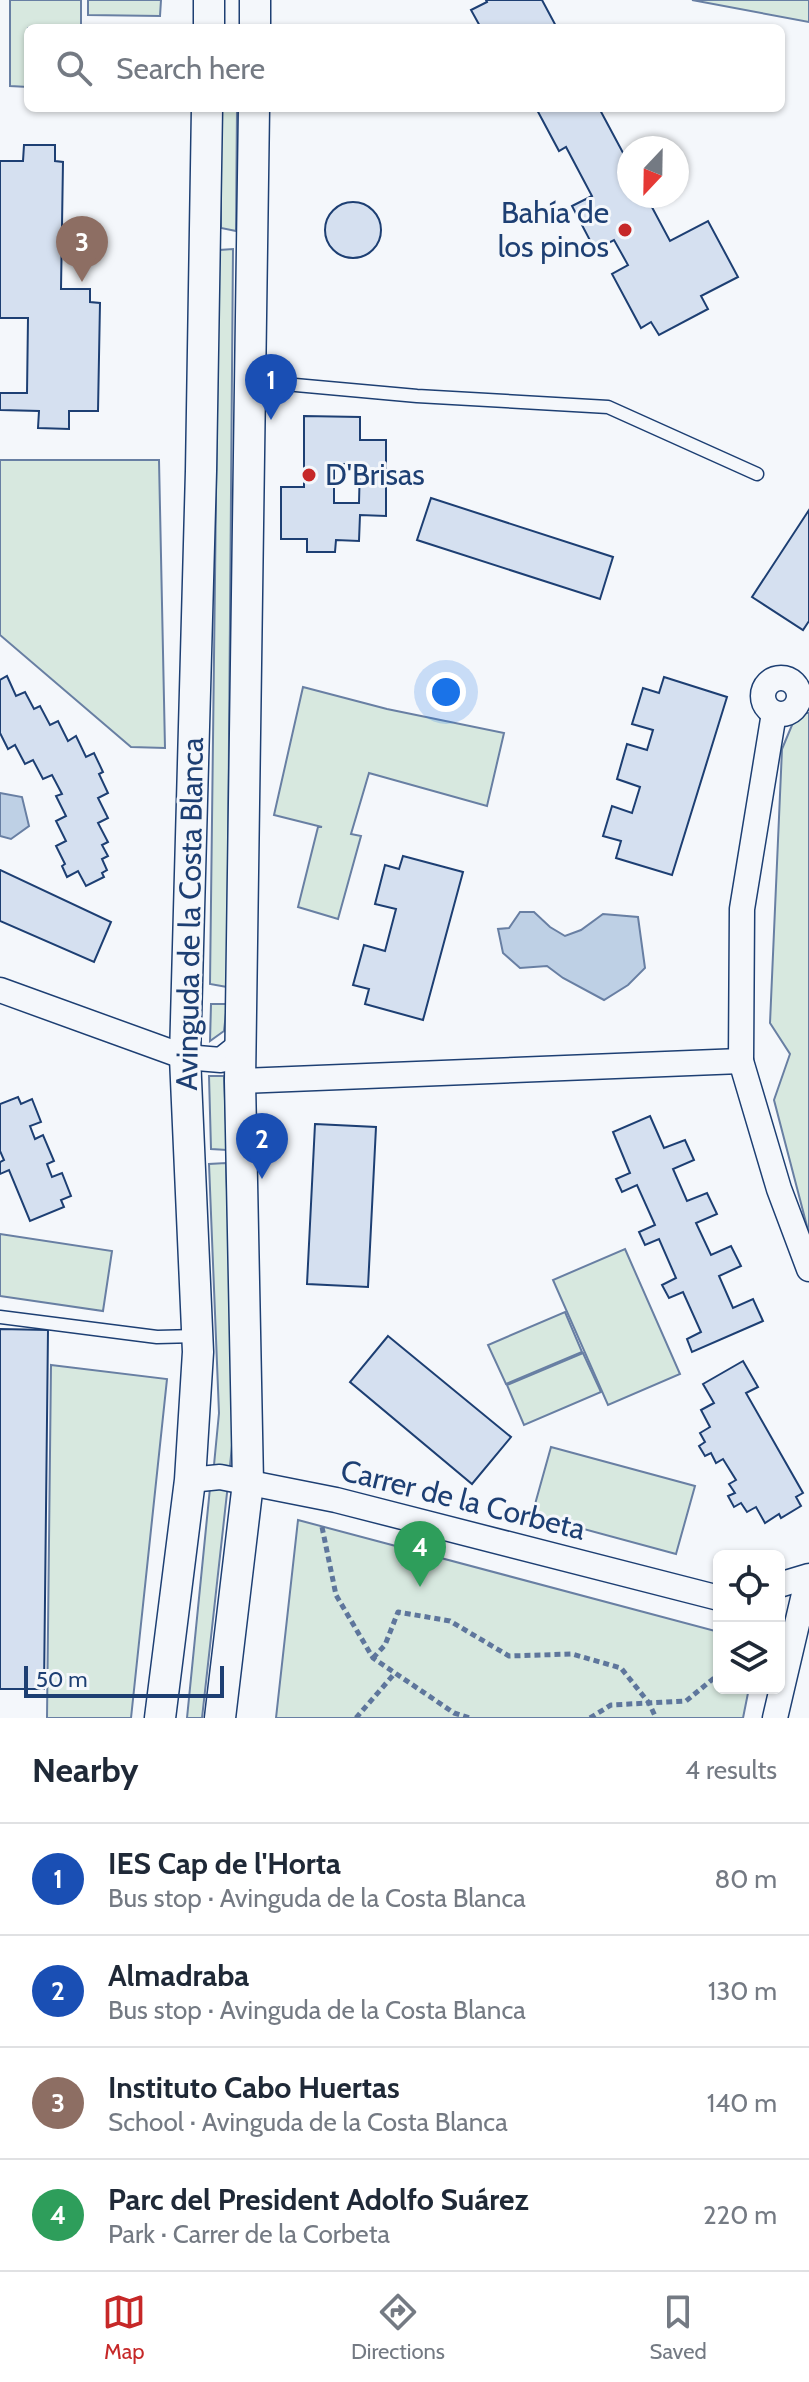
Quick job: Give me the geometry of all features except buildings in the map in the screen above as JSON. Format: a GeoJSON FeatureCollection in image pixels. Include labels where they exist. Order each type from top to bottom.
{"type":"FeatureCollection","features":[{"type":"Feature","properties":{"kind":"street"},"geometry":{"type":"LineString","coordinates":[[209,0],[209,24]]}},
{"type":"Feature","properties":{"kind":"street"},"geometry":{"type":"LineString","coordinates":[[255,0],[255,24]]}},
{"type":"Feature","properties":{"kind":"street","name":"Avinguda de la Costa Blanca"},"geometry":{"type":"LineString","coordinates":[[160,1718],[190,1480],[197,1336],[185,1057],[207,112]]}},
{"type":"Feature","properties":{"kind":"street","name":"Avinguda de la Costa Blanca"},"geometry":{"type":"LineString","coordinates":[[220,1718],[248,1483],[240,1081],[254,112]]}},
{"type":"Feature","properties":{"kind":"street"},"geometry":{"type":"LineString","coordinates":[[804,696],[794,709],[774,713],[742,909],[741,1061],[779,1189],[809,1269]]}},
{"type":"Feature","properties":{"kind":"street"},"geometry":{"type":"LineString","coordinates":[[0,990],[185,1057],[221,1060],[241,1044]]}},
{"type":"Feature","properties":{"kind":"street"},"geometry":{"type":"LineString","coordinates":[[240,1081],[741,1061]]}},
{"type":"Feature","properties":{"kind":"street","name":"Carrer de la Corbeta"},"geometry":{"type":"LineString","coordinates":[[190,1480],[220,1477],[336,1500],[713,1596]]}},
{"type":"Feature","properties":{"kind":"street"},"geometry":{"type":"LineString","coordinates":[[785,1583],[808,1576]]}},
{"type":"Feature","properties":{"kind":"street"},"geometry":{"type":"LineString","coordinates":[[785,1640],[808,1576]]}},
{"type":"Feature","properties":{"kind":"street"},"geometry":{"type":"LineString","coordinates":[[775,1718],[778,1694]]}},
{"type":"Feature","properties":{"kind":"lane"},"geometry":{"type":"LineString","coordinates":[[251,381],[417,396],[608,407],[757,474]]}},
{"type":"Feature","properties":{"kind":"lane"},"geometry":{"type":"LineString","coordinates":[[0,1317],[157,1337],[197,1336]]}},
{"type":"Feature","properties":{"kind":"path"},"geometry":{"type":"LineString","coordinates":[[322,1527],[336,1595],[373,1658],[454,1713],[470,1718]]}},
{"type":"Feature","properties":{"kind":"path"},"geometry":{"type":"LineString","coordinates":[[373,1658],[385,1645],[398,1612],[450,1621],[509,1656],[572,1654],[621,1668],[649,1703],[656,1718]]}},
{"type":"Feature","properties":{"kind":"path"},"geometry":{"type":"LineString","coordinates":[[356,1718],[395,1673]]}},
{"type":"Feature","properties":{"kind":"path"},"geometry":{"type":"LineString","coordinates":[[590,1718],[611,1705],[686,1701],[713,1679]]}},
{"type":"Feature","properties":{"kind":"shaded area"},"geometry":{"type":"Polygon","coordinates":[[[10,0],[81,0],[81,24],[24,24],[24,87],[10,86],[10,0]]]}},
{"type":"Feature","properties":{"kind":"shaded area"},"geometry":{"type":"Polygon","coordinates":[[[88,0],[161,0],[160,16],[88,15],[88,0]]]}},
{"type":"Feature","properties":{"kind":"shaded area"},"geometry":{"type":"Polygon","coordinates":[[[692,0],[809,0],[809,22],[692,0]]]}},
{"type":"Feature","properties":{"kind":"shaded area"},"geometry":{"type":"Polygon","coordinates":[[[221,112],[237,112],[236,231],[221,228],[221,112]]]}},
{"type":"Feature","properties":{"kind":"shaded area"},"geometry":{"type":"Polygon","coordinates":[[[233,249],[227,987],[210,984],[219,250],[233,249]]]}},
{"type":"Feature","properties":{"kind":"shaded area"},"geometry":{"type":"Polygon","coordinates":[[[0,460],[159,460],[165,748],[131,747],[0,635],[0,460]]]}},
{"type":"Feature","properties":{"kind":"shaded area"},"geometry":{"type":"Polygon","coordinates":[[[303,687],[387,709],[504,733],[487,806],[369,773],[351,834],[361,836],[338,919],[298,907],[318,827],[322,827],[274,815],[303,687]]]}},
{"type":"Feature","properties":{"kind":"shaded area"},"geometry":{"type":"Polygon","coordinates":[[[797,713],[809,713],[809,1234],[774,1100],[790,1054],[770,1023],[782,749],[797,713]]]}},
{"type":"Feature","properties":{"kind":"shaded area"},"geometry":{"type":"Polygon","coordinates":[[[211,1004],[227,1004],[224,1031],[210,1041],[211,1004]]]}},
{"type":"Feature","properties":{"kind":"shaded area"},"geometry":{"type":"Polygon","coordinates":[[[209,1076],[224,1076],[227,1150],[211,1149],[209,1076]]]}},
{"type":"Feature","properties":{"kind":"shaded area"},"geometry":{"type":"Polygon","coordinates":[[[226,1163],[235,1414],[230,1466],[214,1465],[219,1413],[209,1164],[226,1163]]]}},
{"type":"Feature","properties":{"kind":"shaded area"},"geometry":{"type":"Polygon","coordinates":[[[0,1234],[112,1251],[103,1311],[0,1296],[0,1234]]]}},
{"type":"Feature","properties":{"kind":"shaded area"},"geometry":{"type":"Polygon","coordinates":[[[625,1249],[680,1374],[608,1405],[553,1280],[625,1249]]]}},
{"type":"Feature","properties":{"kind":"shaded area"},"geometry":{"type":"Polygon","coordinates":[[[565,1312],[582,1352],[506,1384],[488,1345],[565,1312]]]}},
{"type":"Feature","properties":{"kind":"shaded area"},"geometry":{"type":"Polygon","coordinates":[[[583,1353],[601,1392],[524,1425],[507,1385],[583,1353]]]}},
{"type":"Feature","properties":{"kind":"shaded area"},"geometry":{"type":"Polygon","coordinates":[[[51,1365],[167,1379],[131,1718],[47,1718],[51,1365]]]}},
{"type":"Feature","properties":{"kind":"shaded area"},"geometry":{"type":"Polygon","coordinates":[[[551,1447],[695,1486],[676,1554],[532,1515],[551,1447]]]}},
{"type":"Feature","properties":{"kind":"shaded area"},"geometry":{"type":"Polygon","coordinates":[[[228,1484],[202,1718],[187,1718],[210,1488],[228,1484]]]}},
{"type":"Feature","properties":{"kind":"shaded area"},"geometry":{"type":"Polygon","coordinates":[[[298,1520],[713,1630],[713,1694],[748,1694],[743,1718],[276,1718],[298,1520]]]}},
{"type":"Feature","properties":{"kind":"water"},"geometry":{"type":"Polygon","coordinates":[[[0,793],[22,797],[29,826],[11,839],[0,836],[0,793]]]}},
{"type":"Feature","properties":{"kind":"water"},"geometry":{"type":"Polygon","coordinates":[[[520,912],[534,912],[565,936],[581,930],[603,914],[638,917],[645,968],[628,985],[604,1000],[547,966],[520,968],[503,953],[498,929],[509,928],[520,912]]]}},
{"type":"Feature","properties":{"kind":"place","name":"Bahía de los pinos"},"geometry":{"type":"Point","coordinates":[625,230]}},
{"type":"Feature","properties":{"kind":"place","name":"Instituto Cabo Huertas"},"geometry":{"type":"Point","coordinates":[82,282]}},
{"type":"Feature","properties":{"kind":"place","name":"IES Cap de l'Horta"},"geometry":{"type":"Point","coordinates":[271,420]}},
{"type":"Feature","properties":{"kind":"place","name":"D'Brisas"},"geometry":{"type":"Point","coordinates":[309,475]}},
{"type":"Feature","properties":{"kind":"place","name":"Almadraba"},"geometry":{"type":"Point","coordinates":[262,1179]}},
{"type":"Feature","properties":{"kind":"place","name":"Parc del President Adolfo Suárez"},"geometry":{"type":"Point","coordinates":[420,1587]}}]}
